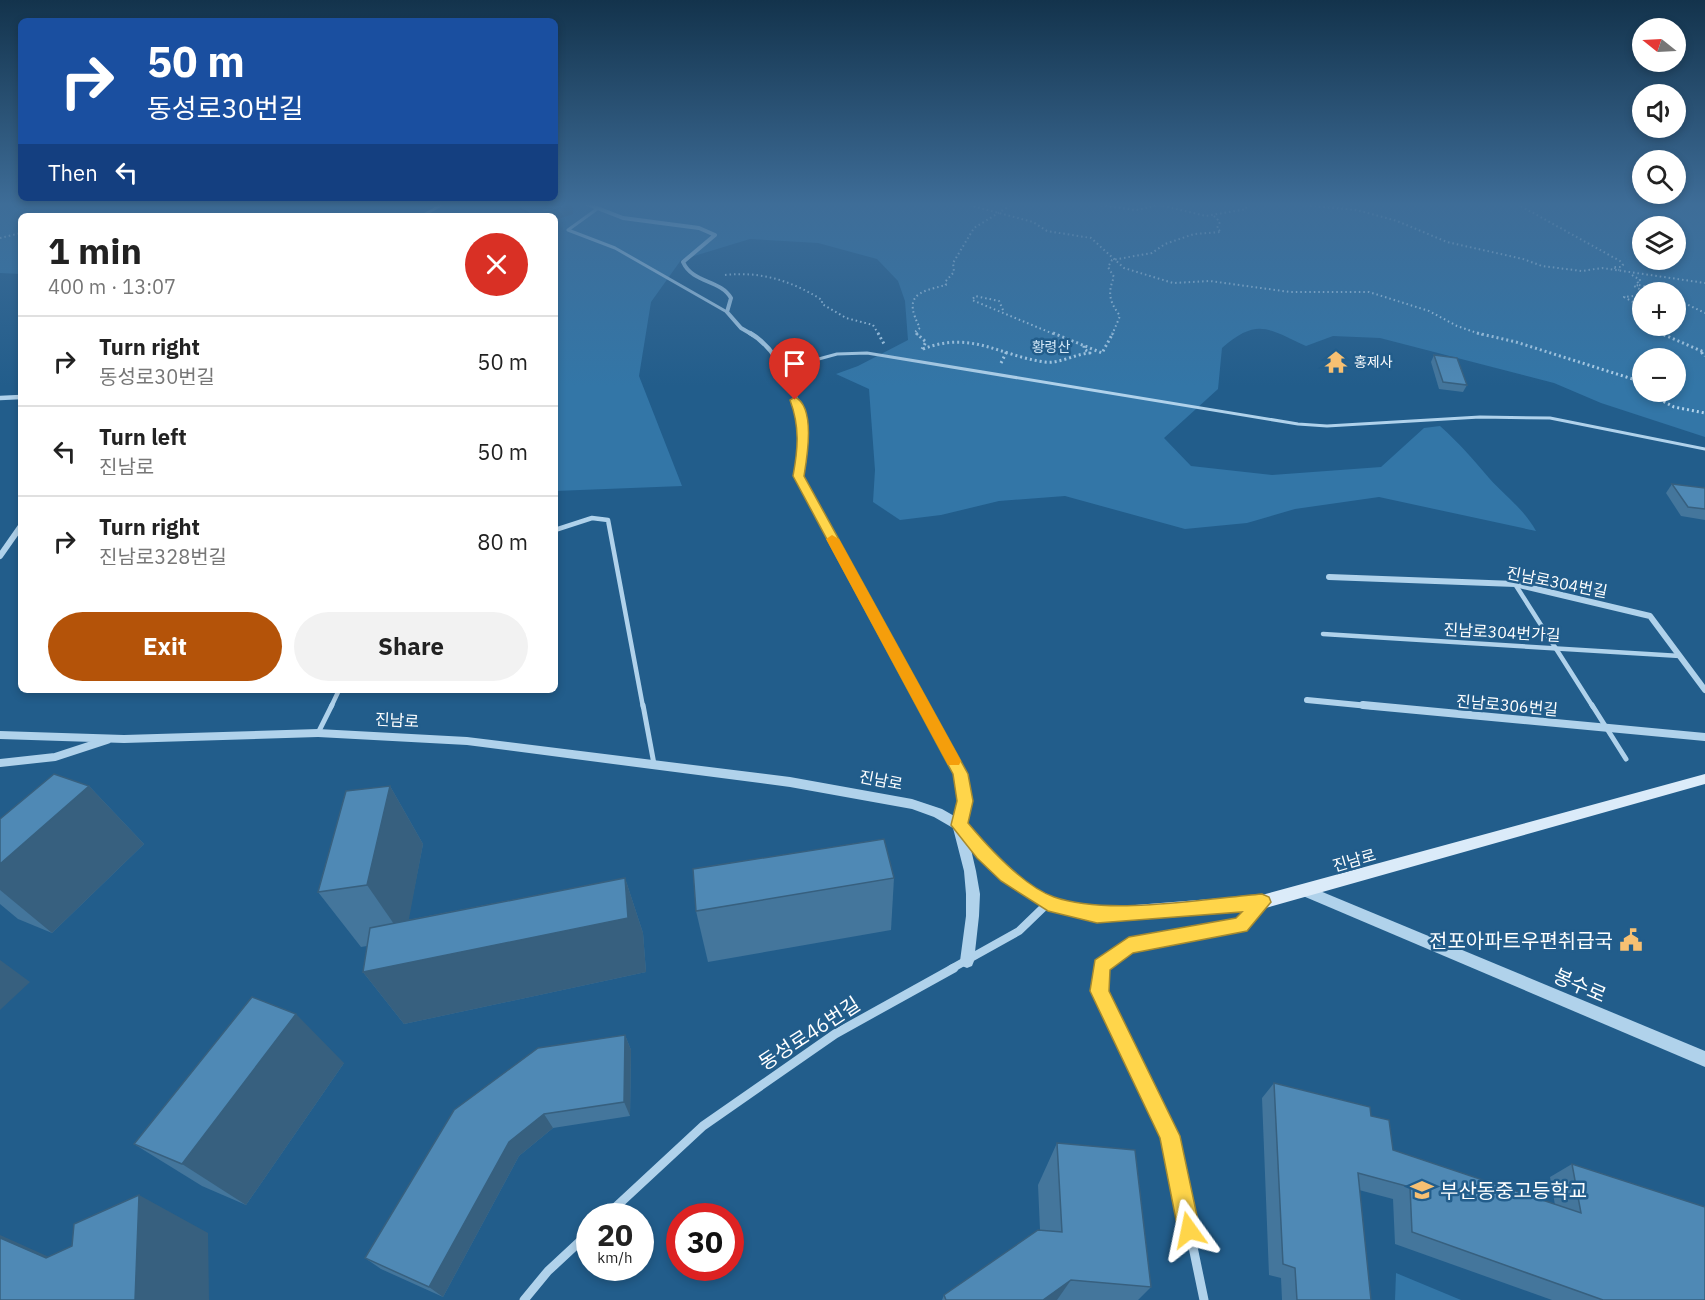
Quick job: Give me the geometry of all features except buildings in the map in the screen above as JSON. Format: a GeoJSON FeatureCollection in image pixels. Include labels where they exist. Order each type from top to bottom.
{"type":"FeatureCollection","features":[{"type":"Feature","properties":{"kind":"main road","name":"진남로"},"geometry":{"type":"LineString","coordinates":[[1048,903],[1097,915],[1262,902],[1308,892],[1705,779]]}},
{"type":"Feature","properties":{"kind":"street"},"geometry":{"type":"LineString","coordinates":[[684,265],[686,270],[694,277],[726,290],[731,298],[727,312],[741,328],[764,341],[777,357],[801,416],[804,444],[798,476],[961,774],[965,801],[959,825],[964,856],[970,871],[974,910],[967,961]]}},
{"type":"Feature","properties":{"kind":"street"},"geometry":{"type":"LineString","coordinates":[[0,398],[18,397]]}},
{"type":"Feature","properties":{"kind":"street"},"geometry":{"type":"LineString","coordinates":[[0,556],[18,530]]}},
{"type":"Feature","properties":{"kind":"street","name":"진남로304번길"},"geometry":{"type":"LineString","coordinates":[[1329,577],[1515,584],[1650,616],[1705,690]]}},
{"type":"Feature","properties":{"kind":"street","name":"진남로306번길"},"geometry":{"type":"LineString","coordinates":[[1307,700],[1705,737]]}},
{"type":"Feature","properties":{"kind":"street","name":"진남로"},"geometry":{"type":"LineString","coordinates":[[0,735],[111,738],[318,734],[466,741],[790,782],[891,800],[938,813],[959,825],[1007,876],[1048,903]]}},
{"type":"Feature","properties":{"kind":"street"},"geometry":{"type":"LineString","coordinates":[[0,763],[20,763],[70,754],[111,738]]}},
{"type":"Feature","properties":{"kind":"street","name":"봉수로"},"geometry":{"type":"LineString","coordinates":[[1308,892],[1705,1059]]}},
{"type":"Feature","properties":{"kind":"street"},"geometry":{"type":"LineString","coordinates":[[1204,1300],[1170,1136],[1100,991],[1101,966],[1129,946],[1241,925],[1262,902]]}},
{"type":"Feature","properties":{"kind":"street","name":"동성로46번길"},"geometry":{"type":"LineString","coordinates":[[620,1203],[712,1120],[834,1034],[1019,931],[1048,903]]}},
{"type":"Feature","properties":{"kind":"street"},"geometry":{"type":"LineString","coordinates":[[524,1300],[548,1271],[576,1245]]}},
{"type":"Feature","properties":{"kind":"lane"},"geometry":{"type":"LineString","coordinates":[[644,265],[727,312]]}},
{"type":"Feature","properties":{"kind":"lane"},"geometry":{"type":"LineString","coordinates":[[782,369],[837,354],[867,352],[1152,402],[1298,424],[1327,426],[1479,417],[1550,418],[1705,449]]}},
{"type":"Feature","properties":{"kind":"lane"},"geometry":{"type":"LineString","coordinates":[[558,529],[592,518],[608,520],[654,764]]}},
{"type":"Feature","properties":{"kind":"lane"},"geometry":{"type":"LineString","coordinates":[[1515,584],[1626,759]]}},
{"type":"Feature","properties":{"kind":"lane","name":"진남로304번가길"},"geometry":{"type":"LineString","coordinates":[[1323,633],[1680,657]]}},
{"type":"Feature","properties":{"kind":"lane"},"geometry":{"type":"LineString","coordinates":[[318,734],[338,693]]}},
{"type":"Feature","properties":{"kind":"path"},"geometry":{"type":"LineString","coordinates":[[922,350],[926,342],[915,332],[920,328],[912,313],[914,297],[919,292],[946,285],[945,282],[954,272],[953,265]]}},
{"type":"Feature","properties":{"kind":"path"},"geometry":{"type":"LineString","coordinates":[[1003,309],[999,301],[990,297],[975,296],[972,300],[1003,309],[1047,331],[1081,341],[1084,345],[1102,353],[1106,349],[1120,316],[1110,302],[1110,287],[1114,277],[1108,267],[1110,265]]}},
{"type":"Feature","properties":{"kind":"path"},"geometry":{"type":"LineString","coordinates":[[1120,265],[1124,268],[1173,283],[1210,281],[1290,292],[1369,292],[1397,303],[1407,303],[1479,334],[1516,342],[1632,379]]}},
{"type":"Feature","properties":{"kind":"path"},"geometry":{"type":"LineString","coordinates":[[1539,265],[1582,271],[1602,268],[1705,283]]}},
{"type":"Feature","properties":{"kind":"path"},"geometry":{"type":"LineString","coordinates":[[1623,265],[1621,267],[1613,267],[1631,274],[1640,280],[1638,282]]}},
{"type":"Feature","properties":{"kind":"path"},"geometry":{"type":"LineString","coordinates":[[694,277],[747,273],[772,275],[781,282],[806,289],[822,300],[822,304],[827,309],[852,322],[873,325],[884,344],[891,347]]}},
{"type":"Feature","properties":{"kind":"path"},"geometry":{"type":"LineString","coordinates":[[1632,296],[1624,297],[1632,301]]}},
{"type":"Feature","properties":{"kind":"path"},"geometry":{"type":"LineString","coordinates":[[1686,304],[1705,314]]}},
{"type":"Feature","properties":{"kind":"path"},"geometry":{"type":"LineString","coordinates":[[1667,336],[1694,346],[1704,352],[1702,353],[1705,356]]}},
{"type":"Feature","properties":{"kind":"path"},"geometry":{"type":"LineString","coordinates":[[913,349],[922,350],[958,340],[973,345],[998,347],[1017,355],[1049,362],[1078,353],[1090,353],[1084,349],[1084,345]]}},
{"type":"Feature","properties":{"kind":"path"},"geometry":{"type":"LineString","coordinates":[[1663,402],[1691,413],[1705,413]]}},
{"type":"Feature","properties":{"kind":"green space","name":"황령산"},"geometry":{"type":"Polygon","coordinates":[[[0,265],[18,265],[18,274],[0,273],[0,265]]]}},
{"type":"Feature","properties":{"kind":"green space","name":"황령산"},"geometry":{"type":"Polygon","coordinates":[[[558,265],[678,265],[651,302],[639,376],[682,486],[558,491],[558,265]]]}},
{"type":"Feature","properties":{"kind":"green space","name":"황령산"},"geometry":{"type":"Polygon","coordinates":[[[882,265],[1632,265],[1632,270],[1686,270],[1686,265],[1705,265],[1705,437],[1601,403],[1554,383],[1380,338],[1333,336],[1306,346],[1272,331],[1254,329],[1234,338],[1222,348],[1218,389],[1164,438],[1191,466],[1272,475],[1381,467],[1424,428],[1440,426],[1520,510],[1536,531],[1379,497],[1295,509],[1247,523],[1185,529],[1065,496],[999,501],[941,515],[900,520],[873,502],[875,470],[869,389],[836,374],[858,366],[908,340],[905,301],[898,281],[882,265]]]}},
{"type":"Feature","properties":{"kind":"green space"},"geometry":{"type":"Polygon","coordinates":[[[1396,1273],[1461,1300],[1395,1300],[1396,1273]]]}},
{"type":"Feature","properties":{"kind":"slow traffic"},"geometry":{"type":"LineString","coordinates":[[832,539],[954,761]]}},
{"type":"Feature","properties":{"kind":"place","name":"홍제사"},"geometry":{"type":"Point","coordinates":[1336,362]}},
{"type":"Feature","properties":{"kind":"place","name":"전포아파트우편취급국"},"geometry":{"type":"Point","coordinates":[1631,940]}},
{"type":"Feature","properties":{"kind":"place","name":"부산동중고등학교"},"geometry":{"type":"Point","coordinates":[1422,1190]}},
{"type":"Feature","properties":{"kind":"route"},"geometry":{"type":"LineString","coordinates":[[795,400],[801,416],[804,444],[798,476],[961,774],[965,801],[959,825],[983,853],[1007,876],[1048,903],[1097,915],[1262,902],[1241,925],[1129,946],[1101,966],[1100,991],[1170,1136],[1189,1230]]}}]}
